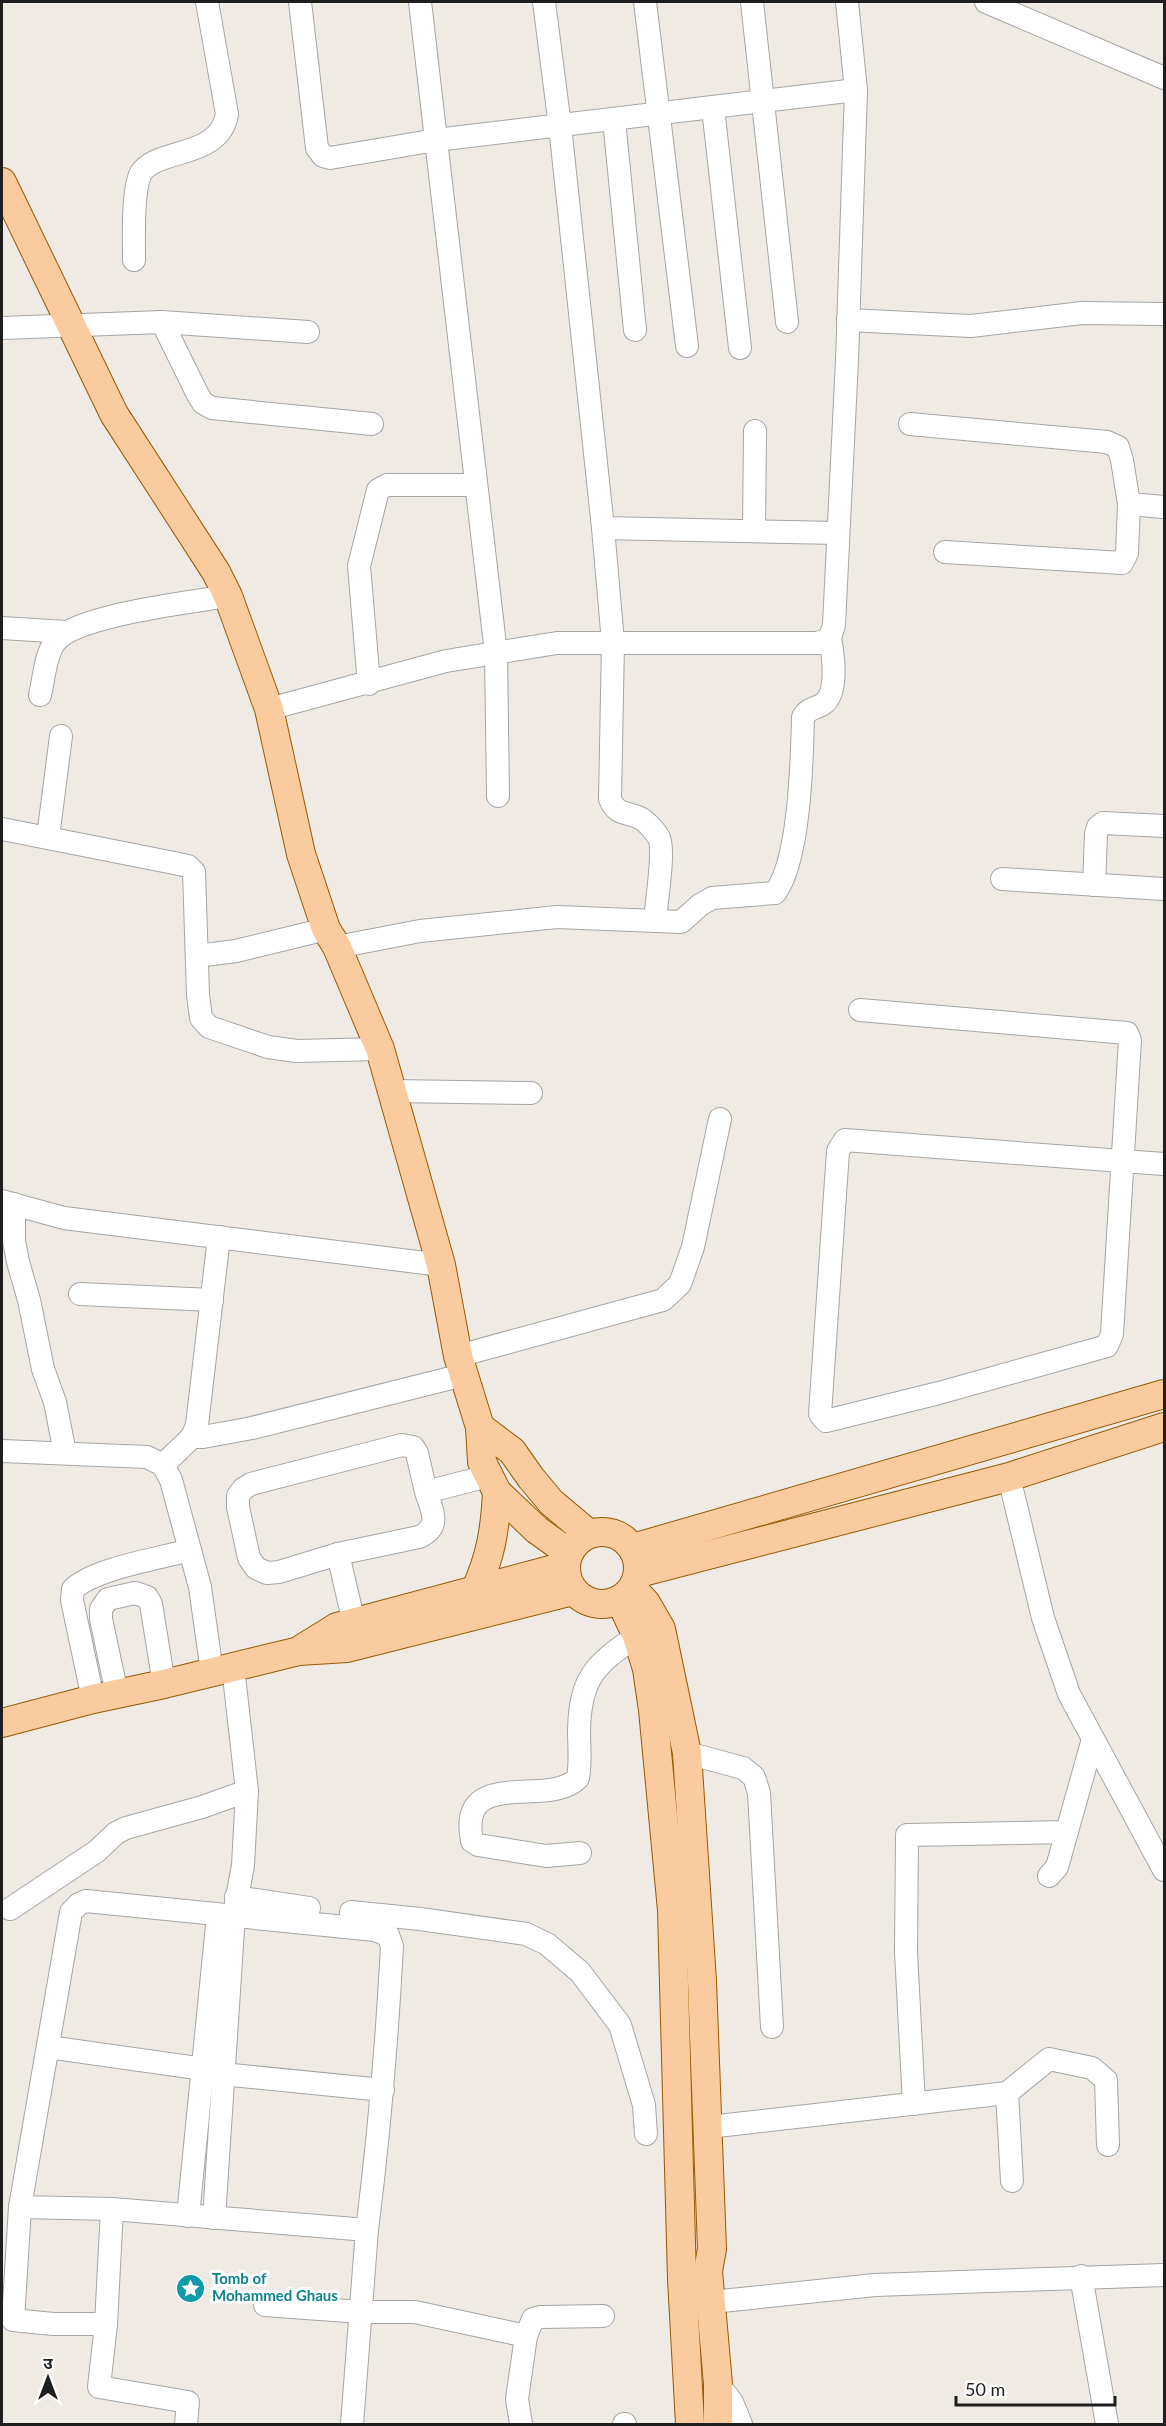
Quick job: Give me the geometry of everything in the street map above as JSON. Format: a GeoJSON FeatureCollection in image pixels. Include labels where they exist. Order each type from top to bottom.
{"type":"FeatureCollection","features":[{"type":"Feature","properties":{"kind":"main road"},"geometry":{"type":"LineString","coordinates":[[2,182],[114,414],[216,572],[228,596],[269,709],[300,854],[331,938],[381,1049],[441,1265],[461,1365],[480,1426],[482,1462],[493,1484],[537,1530],[574,1561]]}},
{"type":"Feature","properties":{"kind":"main road"},"geometry":{"type":"LineString","coordinates":[[480,1426],[512,1451],[531,1479],[551,1502],[574,1561],[583,1600],[608,1605],[631,1578],[1164,1394]]}},
{"type":"Feature","properties":{"kind":"main road"},"geometry":{"type":"LineString","coordinates":[[631,1578],[1009,1478],[1164,1427]]}},
{"type":"Feature","properties":{"kind":"main road"},"geometry":{"type":"LineString","coordinates":[[474,1590],[491,1553],[495,1530],[493,1484]]}},
{"type":"Feature","properties":{"kind":"main road"},"geometry":{"type":"LineString","coordinates":[[2,1723],[105,1696],[299,1651],[347,1648],[574,1561],[601,1532],[625,1539],[637,1636],[647,1669],[653,1710],[672,1910],[683,2301],[690,2424]]}},
{"type":"Feature","properties":{"kind":"main road"},"geometry":{"type":"LineString","coordinates":[[299,1651],[338,1627],[574,1561]]}},
{"type":"Feature","properties":{"kind":"main road"},"geometry":{"type":"LineString","coordinates":[[631,1578],[661,1629],[687,1753],[709,2127],[712,2248],[708,2271],[718,2384],[718,2424]]}},
{"type":"Feature","properties":{"kind":"street"},"geometry":{"type":"LineString","coordinates":[[134,260],[139,177],[145,167],[208,142],[225,126],[227,114],[207,2]]}},
{"type":"Feature","properties":{"kind":"street"},"geometry":{"type":"LineString","coordinates":[[300,2],[317,148],[323,156],[330,158],[436,140],[856,90]]}},
{"type":"Feature","properties":{"kind":"street"},"geometry":{"type":"LineString","coordinates":[[420,2],[496,653],[498,796]]}},
{"type":"Feature","properties":{"kind":"street"},"geometry":{"type":"LineString","coordinates":[[544,2],[560,126],[613,642],[610,799],[614,808],[640,818],[659,838],[661,850],[655,921]]}},
{"type":"Feature","properties":{"kind":"street"},"geometry":{"type":"LineString","coordinates":[[645,2],[687,346]]}},
{"type":"Feature","properties":{"kind":"street"},"geometry":{"type":"LineString","coordinates":[[752,2],[787,321]]}},
{"type":"Feature","properties":{"kind":"street"},"geometry":{"type":"LineString","coordinates":[[197,956],[331,938],[557,917],[681,922],[700,905],[712,898],[766,895],[775,893],[781,885],[795,834],[803,717],[807,710],[825,702],[831,693],[834,662],[830,638],[834,625],[856,90],[847,2]]}},
{"type":"Feature","properties":{"kind":"street"},"geometry":{"type":"LineString","coordinates":[[986,2],[1164,78]]}},
{"type":"Feature","properties":{"kind":"street"},"geometry":{"type":"LineString","coordinates":[[713,108],[740,348]]}},
{"type":"Feature","properties":{"kind":"street"},"geometry":{"type":"LineString","coordinates":[[614,120],[635,330]]}},
{"type":"Feature","properties":{"kind":"street"},"geometry":{"type":"LineString","coordinates":[[848,320],[971,326],[1082,313],[1164,314]]}},
{"type":"Feature","properties":{"kind":"street"},"geometry":{"type":"LineString","coordinates":[[162,322],[198,395],[203,403],[212,408],[372,424]]}},
{"type":"Feature","properties":{"kind":"street"},"geometry":{"type":"LineString","coordinates":[[2,328],[162,322],[308,332]]}},
{"type":"Feature","properties":{"kind":"street"},"geometry":{"type":"LineString","coordinates":[[910,424],[1107,442],[1118,447],[1120,453],[1130,504],[1126,553],[1122,562],[945,552]]}},
{"type":"Feature","properties":{"kind":"street"},"geometry":{"type":"LineString","coordinates":[[754,531],[755,431]]}},
{"type":"Feature","properties":{"kind":"street"},"geometry":{"type":"LineString","coordinates":[[369,684],[359,566],[378,490],[387,486],[476,486]]}},
{"type":"Feature","properties":{"kind":"street"},"geometry":{"type":"LineString","coordinates":[[1130,504],[1164,507]]}},
{"type":"Feature","properties":{"kind":"street"},"geometry":{"type":"LineString","coordinates":[[603,528],[838,533]]}},
{"type":"Feature","properties":{"kind":"street"},"geometry":{"type":"LineString","coordinates":[[40,695],[52,646],[66,633],[100,621],[148,609],[228,596]]}},
{"type":"Feature","properties":{"kind":"street"},"geometry":{"type":"LineString","coordinates":[[2,628],[66,633]]}},
{"type":"Feature","properties":{"kind":"street"},"geometry":{"type":"LineString","coordinates":[[269,709],[446,662],[557,644],[818,643],[830,638]]}},
{"type":"Feature","properties":{"kind":"street"},"geometry":{"type":"LineString","coordinates":[[48,837],[61,736]]}},
{"type":"Feature","properties":{"kind":"street"},"geometry":{"type":"LineString","coordinates":[[1094,885],[1098,827],[1103,823],[1164,826]]}},
{"type":"Feature","properties":{"kind":"street"},"geometry":{"type":"LineString","coordinates":[[2,829],[188,866],[194,872],[198,995],[201,1018],[209,1027],[268,1047],[297,1051],[381,1049]]}},
{"type":"Feature","properties":{"kind":"street"},"geometry":{"type":"LineString","coordinates":[[1002,879],[1164,889]]}},
{"type":"Feature","properties":{"kind":"street"},"geometry":{"type":"LineString","coordinates":[[860,1010],[1126,1032],[1130,1040],[1122,1161],[1112,1334],[1107,1346],[939,1393],[826,1421],[820,1414],[837,1151],[845,1140],[1122,1161],[1164,1164]]}},
{"type":"Feature","properties":{"kind":"street"},"geometry":{"type":"LineString","coordinates":[[392,1091],[531,1093]]}},
{"type":"Feature","properties":{"kind":"street"},"geometry":{"type":"LineString","coordinates":[[192,1437],[252,1428],[461,1365],[663,1300],[680,1284],[693,1247],[720,1119]]}},
{"type":"Feature","properties":{"kind":"street"},"geometry":{"type":"LineString","coordinates":[[65,1453],[55,1402],[43,1369],[29,1300],[18,1262],[8,1202],[64,1218],[441,1265]]}},
{"type":"Feature","properties":{"kind":"street"},"geometry":{"type":"LineString","coordinates":[[163,1465],[192,1437],[197,1425],[219,1237]]}},
{"type":"Feature","properties":{"kind":"street"},"geometry":{"type":"LineString","coordinates":[[80,1294],[212,1300]]}},
{"type":"Feature","properties":{"kind":"street"},"geometry":{"type":"LineString","coordinates":[[402,1445],[413,1447],[417,1453],[426,1492],[433,1515],[433,1524],[429,1533],[419,1537],[338,1554],[279,1572],[267,1573],[256,1568],[249,1558],[238,1508],[238,1496],[243,1489],[251,1485],[402,1445]]}},
{"type":"Feature","properties":{"kind":"street"},"geometry":{"type":"LineString","coordinates":[[2,1451],[147,1457],[163,1465],[171,1480],[222,1670],[247,1791],[243,1865],[229,1909],[213,2071],[188,2216]]}},
{"type":"Feature","properties":{"kind":"street"},"geometry":{"type":"LineString","coordinates":[[1009,1478],[1043,1618],[1069,1694],[1164,1870]]}},
{"type":"Feature","properties":{"kind":"street"},"geometry":{"type":"LineString","coordinates":[[426,1492],[493,1484]]}},
{"type":"Feature","properties":{"kind":"street"},"geometry":{"type":"LineString","coordinates":[[105,1696],[72,1600],[73,1589],[81,1582],[105,1572],[190,1550]]}},
{"type":"Feature","properties":{"kind":"street"},"geometry":{"type":"LineString","coordinates":[[338,1554],[354,1623]]}},
{"type":"Feature","properties":{"kind":"street"},"geometry":{"type":"LineString","coordinates":[[105,1696],[101,1609],[108,1599],[135,1593],[147,1596],[151,1604],[164,1684]]}},
{"type":"Feature","properties":{"kind":"street"},"geometry":{"type":"LineString","coordinates":[[580,1853],[546,1856],[478,1845],[472,1841],[470,1832],[474,1811],[480,1801],[491,1796],[564,1788],[578,1778],[580,1701],[585,1688],[596,1669],[608,1656],[637,1636]]}},
{"type":"Feature","properties":{"kind":"street"},"geometry":{"type":"LineString","coordinates":[[1049,1876],[1057,1867],[1093,1739]]}},
{"type":"Feature","properties":{"kind":"street"},"geometry":{"type":"LineString","coordinates":[[687,1753],[744,1768],[754,1777],[759,1793],[772,2027]]}},
{"type":"Feature","properties":{"kind":"street"},"geometry":{"type":"LineString","coordinates":[[10,1909],[97,1851],[116,1833],[126,1828],[202,1807],[247,1791]]}},
{"type":"Feature","properties":{"kind":"street"},"geometry":{"type":"LineString","coordinates":[[914,2104],[906,1952],[907,1835],[1067,1832]]}},
{"type":"Feature","properties":{"kind":"street"},"geometry":{"type":"LineString","coordinates":[[106,2325],[53,2325],[13,2320],[20,2207],[71,1912],[86,1901],[229,1909],[375,1930],[388,1935],[392,1946],[383,2090],[368,2230],[352,2424]]}},
{"type":"Feature","properties":{"kind":"street"},"geometry":{"type":"LineString","coordinates":[[229,1909],[292,1906],[420,1919],[525,1934],[547,1944],[580,1972],[620,2025],[644,2105],[646,2134]]}},
{"type":"Feature","properties":{"kind":"street"},"geometry":{"type":"LineString","coordinates":[[48,2047],[213,2071],[383,2090]]}},
{"type":"Feature","properties":{"kind":"street"},"geometry":{"type":"LineString","coordinates":[[709,2127],[1007,2093],[1049,2060],[1092,2068],[1106,2080],[1108,2145]]}},
{"type":"Feature","properties":{"kind":"street"},"geometry":{"type":"LineString","coordinates":[[213,2071],[214,2218]]}},
{"type":"Feature","properties":{"kind":"street"},"geometry":{"type":"LineString","coordinates":[[1007,2093],[1012,2181]]}},
{"type":"Feature","properties":{"kind":"street"},"geometry":{"type":"LineString","coordinates":[[20,2207],[112,2209],[368,2230]]}},
{"type":"Feature","properties":{"kind":"street"},"geometry":{"type":"LineString","coordinates":[[112,2209],[106,2325],[99,2387],[188,2402],[186,2424]]}},
{"type":"Feature","properties":{"kind":"street"},"geometry":{"type":"LineString","coordinates":[[683,2301],[712,2301],[875,2285],[1081,2276],[1164,2275]]}},
{"type":"Feature","properties":{"kind":"street"},"geometry":{"type":"LineString","coordinates":[[1081,2276],[1107,2424]]}},
{"type":"Feature","properties":{"kind":"street"},"geometry":{"type":"LineString","coordinates":[[265,2305],[361,2312],[415,2312],[526,2336]]}},
{"type":"Feature","properties":{"kind":"street"},"geometry":{"type":"LineString","coordinates":[[521,2424],[517,2399],[526,2336],[533,2319],[603,2316]]}},
{"type":"Feature","properties":{"kind":"street"},"geometry":{"type":"LineString","coordinates":[[718,2384],[732,2402],[741,2424]]}},
{"type":"Feature","properties":{"kind":"place","name":"Tomb of Mohammed Ghaus"},"geometry":{"type":"Point","coordinates":[191,2288]}}]}
